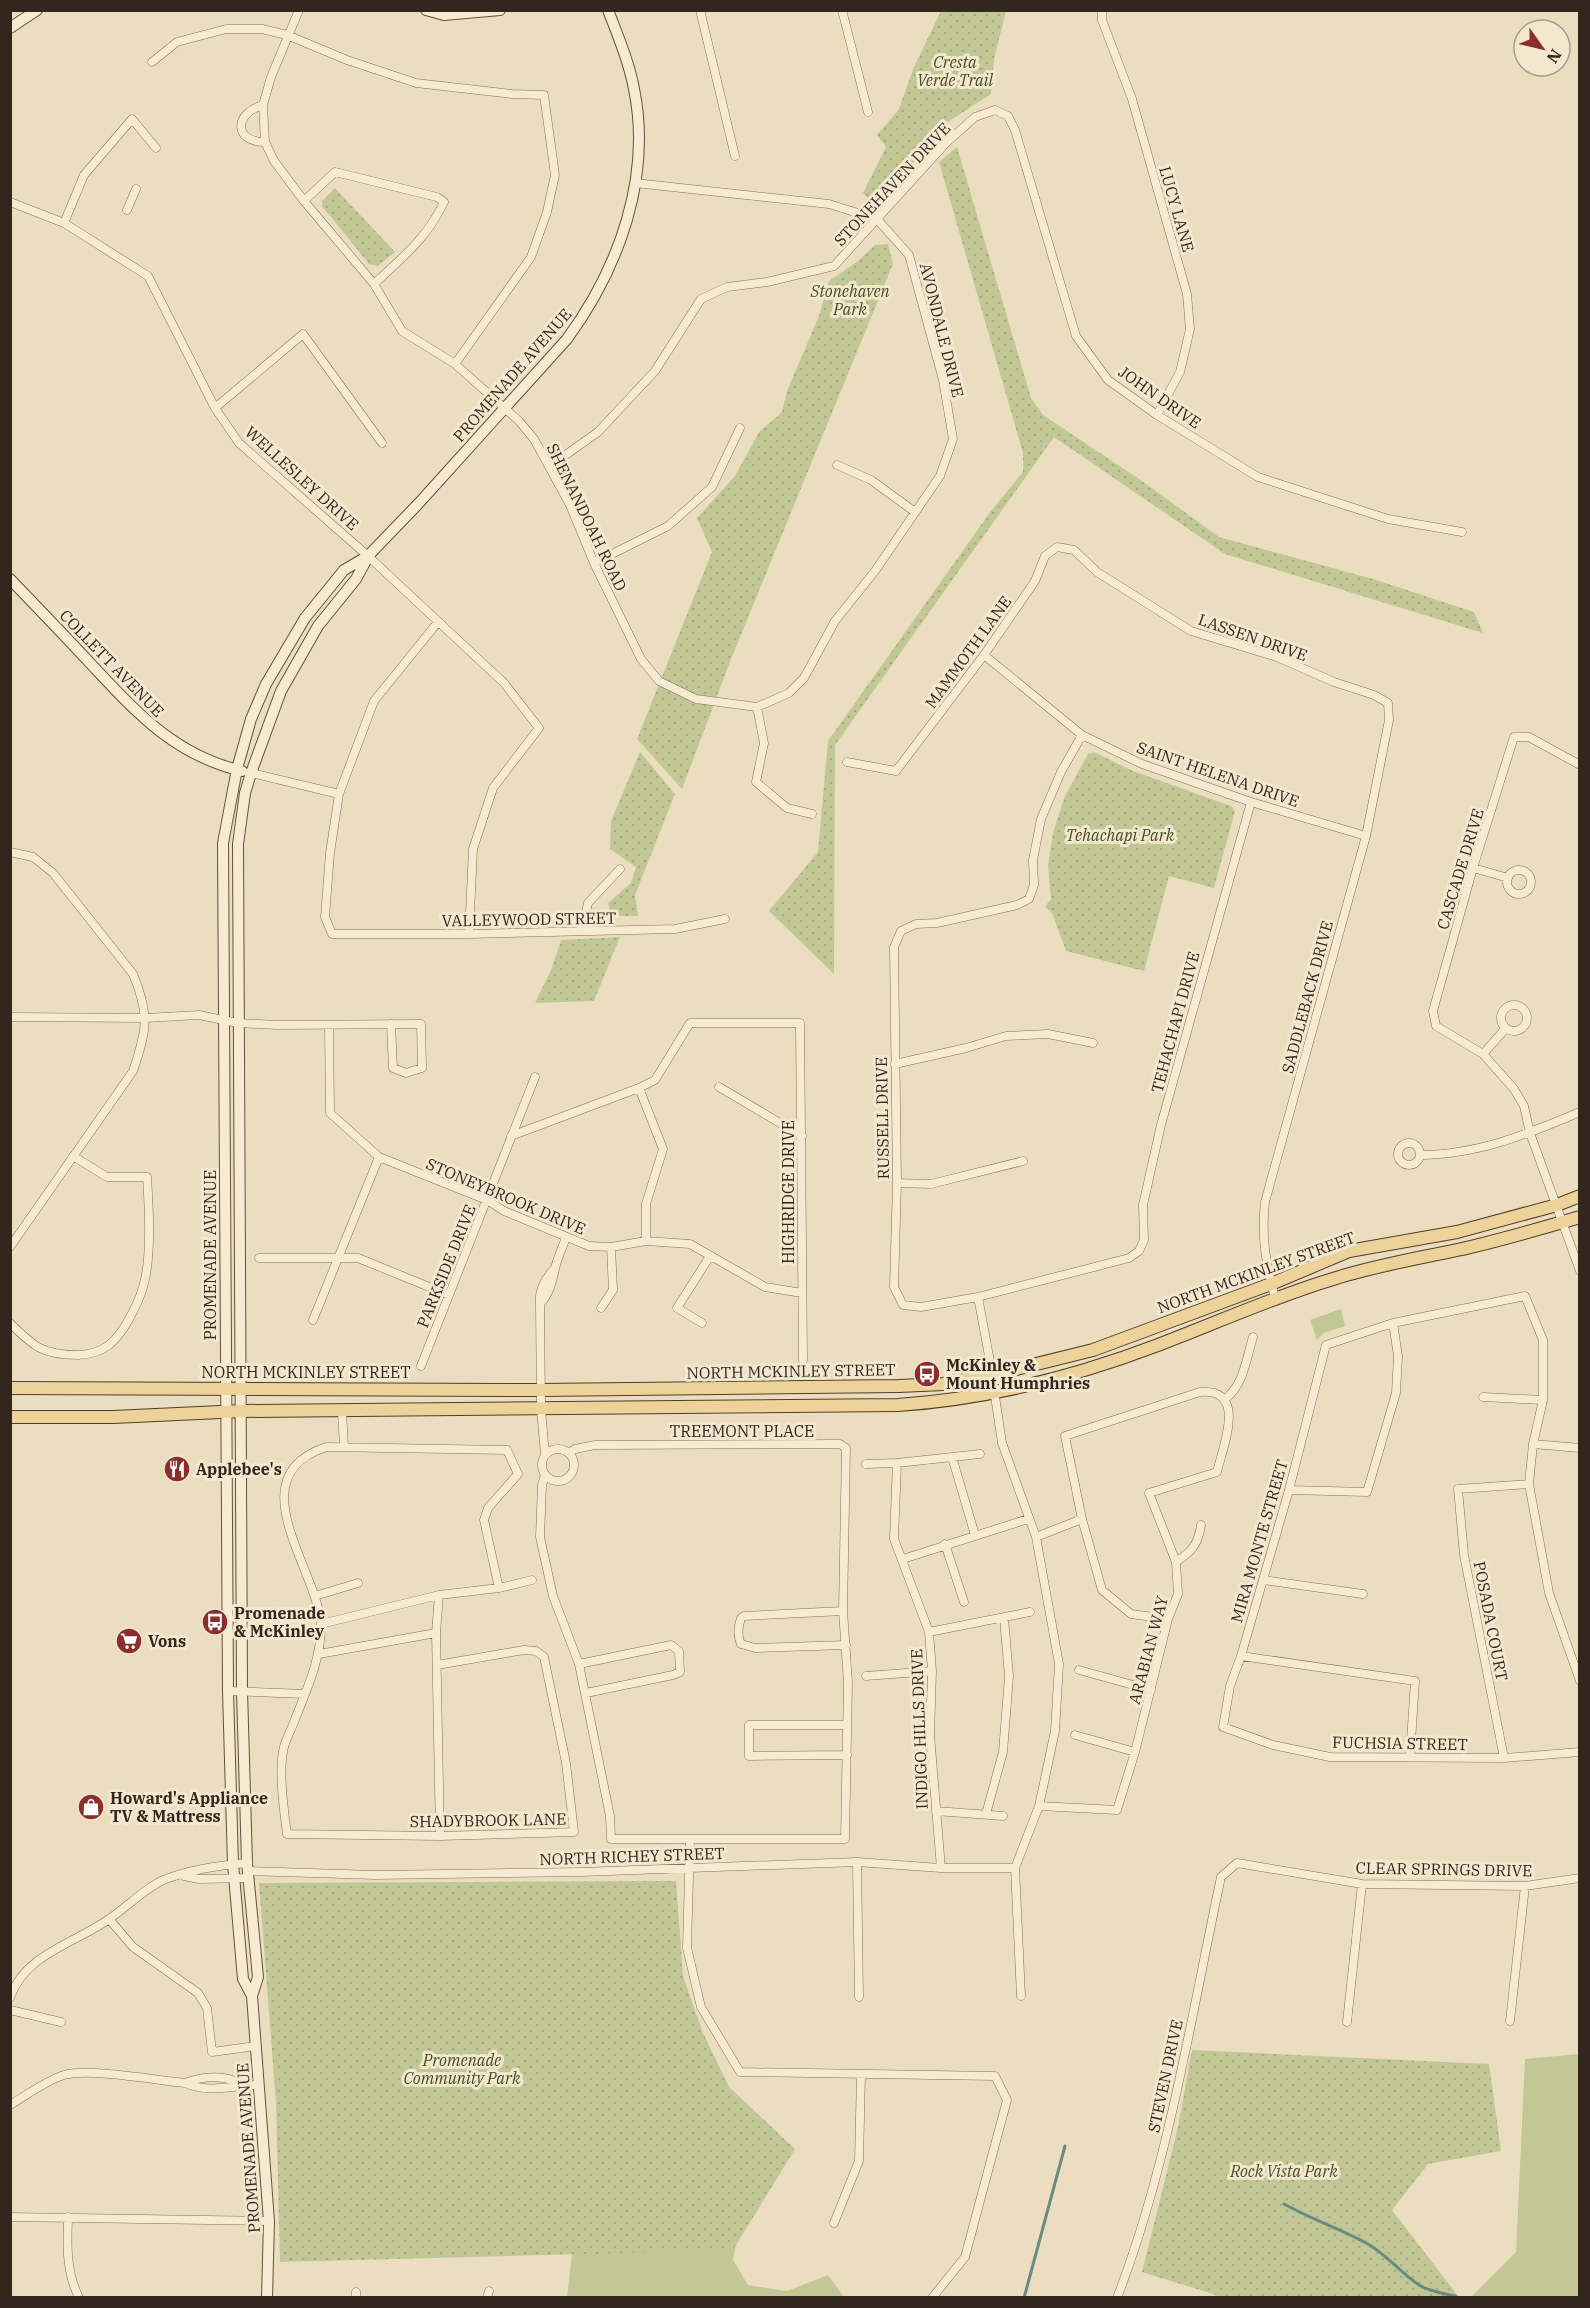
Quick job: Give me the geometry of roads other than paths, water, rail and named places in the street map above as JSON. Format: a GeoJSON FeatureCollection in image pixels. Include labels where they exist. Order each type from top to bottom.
{"type":"FeatureCollection","features":[{"type":"Feature","properties":{"kind":"main road"},"geometry":{"type":"LineString","coordinates":[[10,28],[37,10]]}},
{"type":"Feature","properties":{"kind":"main road"},"geometry":{"type":"LineString","coordinates":[[426,10],[444,15],[500,10]]}},
{"type":"Feature","properties":{"kind":"main road","name":"PROMENADE AVENUE"},"geometry":{"type":"LineString","coordinates":[[252,1996],[243,1979],[234,1879],[228,1691],[223,843],[237,769],[251,719],[266,684],[305,618],[344,570],[368,556],[567,339],[594,299],[613,260],[626,223],[635,183],[639,136],[636,99],[630,72],[608,10]]}},
{"type":"Feature","properties":{"kind":"main road","name":"PROMENADE AVENUE"},"geometry":{"type":"LineString","coordinates":[[267,2298],[269,2221],[252,1996],[258,1977],[248,1870],[242,1690],[238,844],[245,793],[281,691],[318,626],[356,579],[368,556]]}},
{"type":"Feature","properties":{"kind":"main road","name":"COLLETT AVENUE"},"geometry":{"type":"LineString","coordinates":[[10,579],[150,724],[184,749],[212,762],[251,773]]}},
{"type":"Feature","properties":{"kind":"main road","name":"NORTH MCKINLEY STREET"},"geometry":{"type":"LineString","coordinates":[[10,1388],[540,1390],[943,1384],[992,1375],[1093,1350],[1271,1284],[1348,1251],[1457,1232],[1557,1205],[1580,1196]]}},
{"type":"Feature","properties":{"kind":"main road","name":"NORTH MCKINLEY STREET"},"geometry":{"type":"LineString","coordinates":[[10,1417],[114,1417],[242,1411],[898,1405],[939,1402],[995,1393],[1098,1366],[1157,1346],[1275,1298],[1334,1278],[1460,1250],[1580,1217]]}},
{"type":"Feature","properties":{"kind":"street","name":"SHENANDOAH ROAD"},"geometry":{"type":"LineString","coordinates":[[299,10],[271,76],[263,105],[265,142],[274,161],[304,201],[374,284],[402,331],[455,364],[505,408],[534,439],[570,506],[594,563],[641,659],[659,681],[696,699],[757,707]]}},
{"type":"Feature","properties":{"kind":"street"},"geometry":{"type":"LineString","coordinates":[[700,10],[735,156]]}},
{"type":"Feature","properties":{"kind":"street"},"geometry":{"type":"LineString","coordinates":[[842,10],[868,112]]}},
{"type":"Feature","properties":{"kind":"street","name":"LUCY LANE"},"geometry":{"type":"LineString","coordinates":[[1102,10],[1102,20],[1132,99],[1188,294],[1190,329],[1180,372],[1157,415]]}},
{"type":"Feature","properties":{"kind":"street"},"geometry":{"type":"LineString","coordinates":[[152,62],[177,42],[226,29],[262,28],[287,35],[347,60],[416,83],[512,94],[544,95],[555,175],[547,212],[531,257],[455,364]]}},
{"type":"Feature","properties":{"kind":"street","name":"SHENANDOAH ROAD"},"geometry":{"type":"LineString","coordinates":[[263,105],[245,114],[241,125],[246,136],[255,141],[265,142]]}},
{"type":"Feature","properties":{"kind":"street","name":"STONEHAVEN DRIVE"},"geometry":{"type":"LineString","coordinates":[[550,466],[598,432],[655,371],[701,299],[727,287],[766,282],[834,266],[946,143],[975,117],[995,110],[1008,116]]}},
{"type":"Feature","properties":{"kind":"street","name":"JOHN DRIVE"},"geometry":{"type":"LineString","coordinates":[[1008,116],[1015,130],[1076,336],[1108,380],[1157,415],[1258,477],[1388,519],[1462,532]]}},
{"type":"Feature","properties":{"kind":"street"},"geometry":{"type":"LineString","coordinates":[[64,223],[84,175],[132,119],[156,148]]}},
{"type":"Feature","properties":{"kind":"street"},"geometry":{"type":"LineString","coordinates":[[304,201],[335,172],[437,197],[444,202],[435,222],[419,242],[374,284]]}},
{"type":"Feature","properties":{"kind":"street"},"geometry":{"type":"LineString","coordinates":[[635,183],[829,204],[877,219]]}},
{"type":"Feature","properties":{"kind":"street"},"geometry":{"type":"LineString","coordinates":[[126,210],[136,189]]}},
{"type":"Feature","properties":{"kind":"street","name":"WELLESLEY DRIVE"},"geometry":{"type":"LineString","coordinates":[[10,202],[64,223],[148,276],[215,408],[239,443],[368,556],[504,683],[539,728],[493,788],[473,849],[469,934]]}},
{"type":"Feature","properties":{"kind":"street","name":"AVONDALE DRIVE"},"geometry":{"type":"LineString","coordinates":[[757,707],[789,693],[804,678],[835,621],[875,571],[940,476],[953,439],[943,380],[909,255],[877,219]]}},
{"type":"Feature","properties":{"kind":"street"},"geometry":{"type":"LineString","coordinates":[[215,408],[303,334],[382,443]]}},
{"type":"Feature","properties":{"kind":"street"},"geometry":{"type":"LineString","coordinates":[[594,563],[668,526],[712,487],[740,428]]}},
{"type":"Feature","properties":{"kind":"street"},"geometry":{"type":"LineString","coordinates":[[837,465],[871,480],[915,512]]}},
{"type":"Feature","properties":{"kind":"street","name":"MAMMOTH LANE"},"geometry":{"type":"LineString","coordinates":[[847,762],[896,771],[984,656],[1035,581],[1045,556],[1057,547]]}},
{"type":"Feature","properties":{"kind":"street","name":"LASSEN DRIVE"},"geometry":{"type":"LineString","coordinates":[[1057,547],[1074,550],[1097,572],[1191,631],[1277,657],[1334,682],[1374,695],[1388,703]]}},
{"type":"Feature","properties":{"kind":"street"},"geometry":{"type":"LineString","coordinates":[[339,794],[374,701],[438,622]]}},
{"type":"Feature","properties":{"kind":"street","name":"SAINT HELENA DRIVE"},"geometry":{"type":"LineString","coordinates":[[984,656],[1082,735],[1142,764],[1251,802],[1366,836]]}},
{"type":"Feature","properties":{"kind":"street","name":"SADDLEBACK DRIVE"},"geometry":{"type":"LineString","coordinates":[[1275,1298],[1266,1267],[1262,1229],[1266,1202],[1366,836],[1389,720],[1388,703]]}},
{"type":"Feature","properties":{"kind":"street"},"geometry":{"type":"LineString","coordinates":[[757,707],[764,742],[756,782],[787,808],[812,814]]}},
{"type":"Feature","properties":{"kind":"street","name":"RUSSELL DRIVE"},"geometry":{"type":"LineString","coordinates":[[978,1297],[921,1307],[903,1305],[894,1287],[897,1183],[894,947],[901,931],[916,924],[937,923],[1017,905],[1029,899],[1034,885],[1033,860],[1041,819],[1061,772],[1082,735]]}},
{"type":"Feature","properties":{"kind":"street","name":"CASCADE DRIVE"},"geometry":{"type":"LineString","coordinates":[[1483,1054],[1436,1026],[1433,1011],[1473,868],[1514,737],[1529,737],[1580,765]]}},
{"type":"Feature","properties":{"kind":"street","name":"COLLETT AVENUE"},"geometry":{"type":"LineString","coordinates":[[251,773],[339,794]]}},
{"type":"Feature","properties":{"kind":"street","name":"VALLEYWOOD STREET"},"geometry":{"type":"LineString","coordinates":[[339,794],[330,853],[326,916],[332,934],[469,934],[675,929],[725,919]]}},
{"type":"Feature","properties":{"kind":"street","name":"TEHACHAPI DRIVE"},"geometry":{"type":"LineString","coordinates":[[978,1297],[1129,1258],[1139,1251],[1144,1240],[1143,1205],[1161,1125],[1251,802]]}},
{"type":"Feature","properties":{"kind":"street"},"geometry":{"type":"LineString","coordinates":[[10,852],[33,857],[53,873],[133,974],[141,994],[146,1018],[142,1045],[133,1071],[10,1247]]}},
{"type":"Feature","properties":{"kind":"street"},"geometry":{"type":"LineString","coordinates":[[1473,868],[1508,878]]}},
{"type":"Feature","properties":{"kind":"street"},"geometry":{"type":"LineString","coordinates":[[582,931],[588,903],[620,869]]}},
{"type":"Feature","properties":{"kind":"street"},"geometry":{"type":"LineString","coordinates":[[10,1017],[146,1018],[199,1015],[238,1023],[421,1024],[422,1068],[406,1073],[393,1068],[391,1024]]}},
{"type":"Feature","properties":{"kind":"street","name":"HIGHRIDGE DRIVE"},"geometry":{"type":"LineString","coordinates":[[639,1089],[655,1080],[690,1023],[800,1023],[803,1360]]}},
{"type":"Feature","properties":{"kind":"street","name":"STONEYBROOK DRIVE"},"geometry":{"type":"LineString","coordinates":[[329,1025],[330,1113],[379,1157],[486,1200],[504,1211],[590,1246],[611,1247],[646,1241],[690,1244],[765,1287],[802,1293]]}},
{"type":"Feature","properties":{"kind":"street"},"geometry":{"type":"LineString","coordinates":[[1506,1028],[1483,1054],[1514,1089],[1524,1106],[1530,1133],[1580,1271]]}},
{"type":"Feature","properties":{"kind":"street"},"geometry":{"type":"LineString","coordinates":[[895,1064],[966,1048],[1006,1036],[1048,1034],[1093,1043]]}},
{"type":"Feature","properties":{"kind":"street","name":"PARKSIDE DRIVE"},"geometry":{"type":"LineString","coordinates":[[421,1366],[535,1077]]}},
{"type":"Feature","properties":{"kind":"street"},"geometry":{"type":"LineString","coordinates":[[719,1087],[802,1136]]}},
{"type":"Feature","properties":{"kind":"street"},"geometry":{"type":"LineString","coordinates":[[511,1136],[639,1089],[663,1149],[646,1204],[646,1241]]}},
{"type":"Feature","properties":{"kind":"street"},"geometry":{"type":"LineString","coordinates":[[1420,1155],[1483,1148],[1530,1133],[1580,1112]]}},
{"type":"Feature","properties":{"kind":"street"},"geometry":{"type":"LineString","coordinates":[[10,1323],[32,1343],[48,1353],[84,1355],[100,1352],[115,1342],[143,1289],[148,1246],[147,1177],[107,1177],[73,1156]]}},
{"type":"Feature","properties":{"kind":"street"},"geometry":{"type":"LineString","coordinates":[[313,1320],[379,1157]]}},
{"type":"Feature","properties":{"kind":"street"},"geometry":{"type":"LineString","coordinates":[[897,1183],[932,1184],[1023,1161]]}},
{"type":"Feature","properties":{"kind":"street"},"geometry":{"type":"LineString","coordinates":[[566,1237],[555,1269],[538,1295],[540,1304],[540,1390],[545,1455],[542,1466],[545,1475],[542,1485],[540,1537],[553,1596],[579,1664],[586,1693],[610,1816],[611,1839],[845,1839],[847,1725],[846,1645],[843,1611],[744,1616],[738,1627],[738,1639],[741,1644],[754,1648],[846,1645]]}},
{"type":"Feature","properties":{"kind":"street"},"geometry":{"type":"LineString","coordinates":[[601,1308],[613,1290],[611,1247]]}},
{"type":"Feature","properties":{"kind":"street"},"geometry":{"type":"LineString","coordinates":[[259,1258],[340,1256],[358,1258],[449,1295]]}},
{"type":"Feature","properties":{"kind":"street"},"geometry":{"type":"LineString","coordinates":[[702,1323],[677,1308],[710,1256]]}},
{"type":"Feature","properties":{"kind":"street"},"geometry":{"type":"LineString","coordinates":[[1289,1490],[1367,1492],[1396,1393],[1398,1356],[1393,1323],[1525,1296],[1543,1341],[1544,1400],[1533,1444],[1529,1484],[1549,1593],[1580,1681]]}},
{"type":"Feature","properties":{"kind":"street"},"geometry":{"type":"LineString","coordinates":[[978,1297],[1002,1443],[1036,1537],[1059,1664],[1054,1731],[1038,1806],[1015,1868],[1020,1996]]}},
{"type":"Feature","properties":{"kind":"street","name":"MIRA MONTE STREET"},"geometry":{"type":"LineString","coordinates":[[1224,1727],[1230,1686],[1241,1656],[1289,1490],[1326,1345],[1393,1323]]}},
{"type":"Feature","properties":{"kind":"street"},"geometry":{"type":"LineString","coordinates":[[1168,1619],[1131,1614],[1102,1590],[1082,1519],[1065,1436],[1200,1392],[1210,1391],[1225,1399],[1238,1386],[1253,1337]]}},
{"type":"Feature","properties":{"kind":"street"},"geometry":{"type":"LineString","coordinates":[[1483,1397],[1544,1400]]}},
{"type":"Feature","properties":{"kind":"street","name":"ARABIAN WAY"},"geometry":{"type":"LineString","coordinates":[[1038,1806],[1117,1810],[1135,1752],[1168,1619],[1178,1594],[1176,1562],[1149,1493],[1217,1472],[1228,1422],[1228,1407],[1225,1399]]}},
{"type":"Feature","properties":{"kind":"street"},"geometry":{"type":"LineString","coordinates":[[342,1411],[344,1447]]}},
{"type":"Feature","properties":{"kind":"street","name":"TREEMONT PLACE"},"geometry":{"type":"LineString","coordinates":[[569,1453],[595,1445],[840,1444],[846,1448],[843,1611]]}},
{"type":"Feature","properties":{"kind":"street"},"geometry":{"type":"LineString","coordinates":[[1533,1444],[1580,1448]]}},
{"type":"Feature","properties":{"kind":"street"},"geometry":{"type":"LineString","coordinates":[[228,1691],[305,1694],[319,1654],[321,1624],[315,1596],[296,1553],[285,1513],[285,1491],[294,1467],[312,1451],[326,1447],[507,1450],[518,1474],[488,1508],[484,1520],[499,1588]]}},
{"type":"Feature","properties":{"kind":"street"},"geometry":{"type":"LineString","coordinates":[[545,1455],[554,1449],[565,1450],[574,1463],[574,1469],[564,1480],[554,1481],[545,1475]]}},
{"type":"Feature","properties":{"kind":"street"},"geometry":{"type":"LineString","coordinates":[[866,1464],[980,1454]]}},
{"type":"Feature","properties":{"kind":"street"},"geometry":{"type":"LineString","coordinates":[[952,1457],[975,1535]]}},
{"type":"Feature","properties":{"kind":"street","name":"INDIGO HILLS DRIVE"},"geometry":{"type":"LineString","coordinates":[[897,1463],[894,1539],[929,1632],[932,1671],[930,1735],[941,1868]]}},
{"type":"Feature","properties":{"kind":"street","name":"POSADA COURT"},"geometry":{"type":"LineString","coordinates":[[1504,1758],[1464,1555],[1458,1489],[1529,1484]]}},
{"type":"Feature","properties":{"kind":"street"},"geometry":{"type":"LineString","coordinates":[[1036,1537],[1082,1519]]}},
{"type":"Feature","properties":{"kind":"street"},"geometry":{"type":"LineString","coordinates":[[903,1558],[1028,1520]]}},
{"type":"Feature","properties":{"kind":"street"},"geometry":{"type":"LineString","coordinates":[[1176,1562],[1190,1552],[1198,1540],[1201,1525]]}},
{"type":"Feature","properties":{"kind":"street"},"geometry":{"type":"LineString","coordinates":[[945,1544],[964,1602]]}},
{"type":"Feature","properties":{"kind":"street"},"geometry":{"type":"LineString","coordinates":[[321,1624],[439,1595],[499,1588],[532,1580]]}},
{"type":"Feature","properties":{"kind":"street"},"geometry":{"type":"LineString","coordinates":[[1263,1580],[1363,1594]]}},
{"type":"Feature","properties":{"kind":"street"},"geometry":{"type":"LineString","coordinates":[[315,1596],[358,1583]]}},
{"type":"Feature","properties":{"kind":"street"},"geometry":{"type":"LineString","coordinates":[[439,1595],[436,1633],[440,1836]]}},
{"type":"Feature","properties":{"kind":"street"},"geometry":{"type":"LineString","coordinates":[[929,1632],[1030,1612]]}},
{"type":"Feature","properties":{"kind":"street"},"geometry":{"type":"LineString","coordinates":[[986,1814],[1003,1752],[1009,1676],[1004,1618]]}},
{"type":"Feature","properties":{"kind":"street"},"geometry":{"type":"LineString","coordinates":[[319,1654],[436,1633]]}},
{"type":"Feature","properties":{"kind":"street"},"geometry":{"type":"LineString","coordinates":[[579,1664],[671,1645],[679,1651],[680,1672],[586,1693]]}},
{"type":"Feature","properties":{"kind":"street","name":"SHADYBROOK LANE"},"geometry":{"type":"LineString","coordinates":[[305,1694],[283,1748],[282,1797],[286,1834],[440,1836],[574,1832],[566,1763],[544,1657],[536,1651],[524,1650],[437,1665]]}},
{"type":"Feature","properties":{"kind":"street"},"geometry":{"type":"LineString","coordinates":[[1241,1656],[1414,1682],[1410,1756]]}},
{"type":"Feature","properties":{"kind":"street"},"geometry":{"type":"LineString","coordinates":[[1079,1670],[1151,1690]]}},
{"type":"Feature","properties":{"kind":"street"},"geometry":{"type":"LineString","coordinates":[[866,1676],[932,1671]]}},
{"type":"Feature","properties":{"kind":"street"},"geometry":{"type":"LineString","coordinates":[[847,1725],[749,1725],[749,1756],[847,1755]]}},
{"type":"Feature","properties":{"kind":"street","name":"FUCHSIA STREET"},"geometry":{"type":"LineString","coordinates":[[1224,1727],[1273,1745],[1330,1757],[1504,1758],[1580,1752]]}},
{"type":"Feature","properties":{"kind":"street"},"geometry":{"type":"LineString","coordinates":[[1076,1735],[1135,1752]]}},
{"type":"Feature","properties":{"kind":"street"},"geometry":{"type":"LineString","coordinates":[[936,1811],[1003,1816]]}},
{"type":"Feature","properties":{"kind":"street"},"geometry":{"type":"LineString","coordinates":[[690,1839],[687,1948],[701,2007],[740,2072],[996,2076],[1007,2100],[964,2257],[932,2298]]}},
{"type":"Feature","properties":{"kind":"street"},"geometry":{"type":"LineString","coordinates":[[857,1862],[859,1997]]}},
{"type":"Feature","properties":{"kind":"street","name":"NORTH RICHEY STREET"},"geometry":{"type":"LineString","coordinates":[[248,1870],[375,1875],[582,1872],[857,1862],[941,1868],[1015,1868]]}},
{"type":"Feature","properties":{"kind":"street","name":"CLEAR SPRINGS DRIVE"},"geometry":{"type":"LineString","coordinates":[[1237,1863],[1362,1884],[1525,1886],[1580,1878]]}},
{"type":"Feature","properties":{"kind":"street","name":"STEVEN DRIVE"},"geometry":{"type":"LineString","coordinates":[[1117,2298],[1135,2251],[1161,2157],[1221,1877],[1237,1863]]}},
{"type":"Feature","properties":{"kind":"street"},"geometry":{"type":"LineString","coordinates":[[10,1998],[22,1976],[46,1954],[110,1919],[165,1879],[233,1864],[248,1870]]}},
{"type":"Feature","properties":{"kind":"street"},"geometry":{"type":"LineString","coordinates":[[182,1876],[199,1879],[234,1879],[248,1870]]}},
{"type":"Feature","properties":{"kind":"street"},"geometry":{"type":"LineString","coordinates":[[1347,2022],[1362,1884]]}},
{"type":"Feature","properties":{"kind":"street"},"geometry":{"type":"LineString","coordinates":[[1509,2020],[1525,1886]]}},
{"type":"Feature","properties":{"kind":"street"},"geometry":{"type":"LineString","coordinates":[[110,1919],[133,1947],[198,1993],[207,2008],[212,2052],[256,2046]]}},
{"type":"Feature","properties":{"kind":"street"},"geometry":{"type":"LineString","coordinates":[[10,2010],[61,2022]]}},
{"type":"Feature","properties":{"kind":"street"},"geometry":{"type":"LineString","coordinates":[[10,2105],[48,2082],[65,2075],[87,2073],[185,2083],[198,2089],[231,2089],[242,2085],[259,2085]]}},
{"type":"Feature","properties":{"kind":"street"},"geometry":{"type":"LineString","coordinates":[[834,2223],[859,2161],[861,2074]]}},
{"type":"Feature","properties":{"kind":"street"},"geometry":{"type":"LineString","coordinates":[[10,2217],[269,2221]]}},
{"type":"Feature","properties":{"kind":"street"},"geometry":{"type":"LineString","coordinates":[[68,2217],[67,2260],[70,2276],[79,2298]]}},
{"type":"Feature","properties":{"kind":"waterway"},"geometry":{"type":"LineString","coordinates":[[1024,2298],[1065,2146]]}},
{"type":"Feature","properties":{"kind":"waterway"},"geometry":{"type":"LineString","coordinates":[[1284,2204],[1368,2244],[1423,2287],[1459,2298]]}},
{"type":"Feature","properties":{"kind":"place","name":"McKinley & Mount Humphries"},"geometry":{"type":"Point","coordinates":[927,1374]}},
{"type":"Feature","properties":{"kind":"place","name":"Applebee's"},"geometry":{"type":"Point","coordinates":[177,1469]}},
{"type":"Feature","properties":{"kind":"place","name":"Promenade & McKinley"},"geometry":{"type":"Point","coordinates":[215,1622]}},
{"type":"Feature","properties":{"kind":"place","name":"Vons"},"geometry":{"type":"Point","coordinates":[129,1641]}},
{"type":"Feature","properties":{"kind":"place","name":"Howard's Appliance TV & Mattress"},"geometry":{"type":"Point","coordinates":[91,1807]}},
{"type":"Feature","properties":{"kind":"park label","name":"Cresta Verde Trail"},"geometry":{"type":"Point","coordinates":[955,71]}},
{"type":"Feature","properties":{"kind":"park label","name":"Stonehaven Park"},"geometry":{"type":"Point","coordinates":[850,300]}},
{"type":"Feature","properties":{"kind":"park label","name":"Tehachapi Park"},"geometry":{"type":"Point","coordinates":[1120,835]}},
{"type":"Feature","properties":{"kind":"park label","name":"Promenade Community Park"},"geometry":{"type":"Point","coordinates":[462,2069]}},
{"type":"Feature","properties":{"kind":"park label","name":"Rock Vista Park"},"geometry":{"type":"Point","coordinates":[1284,2171]}}]}
